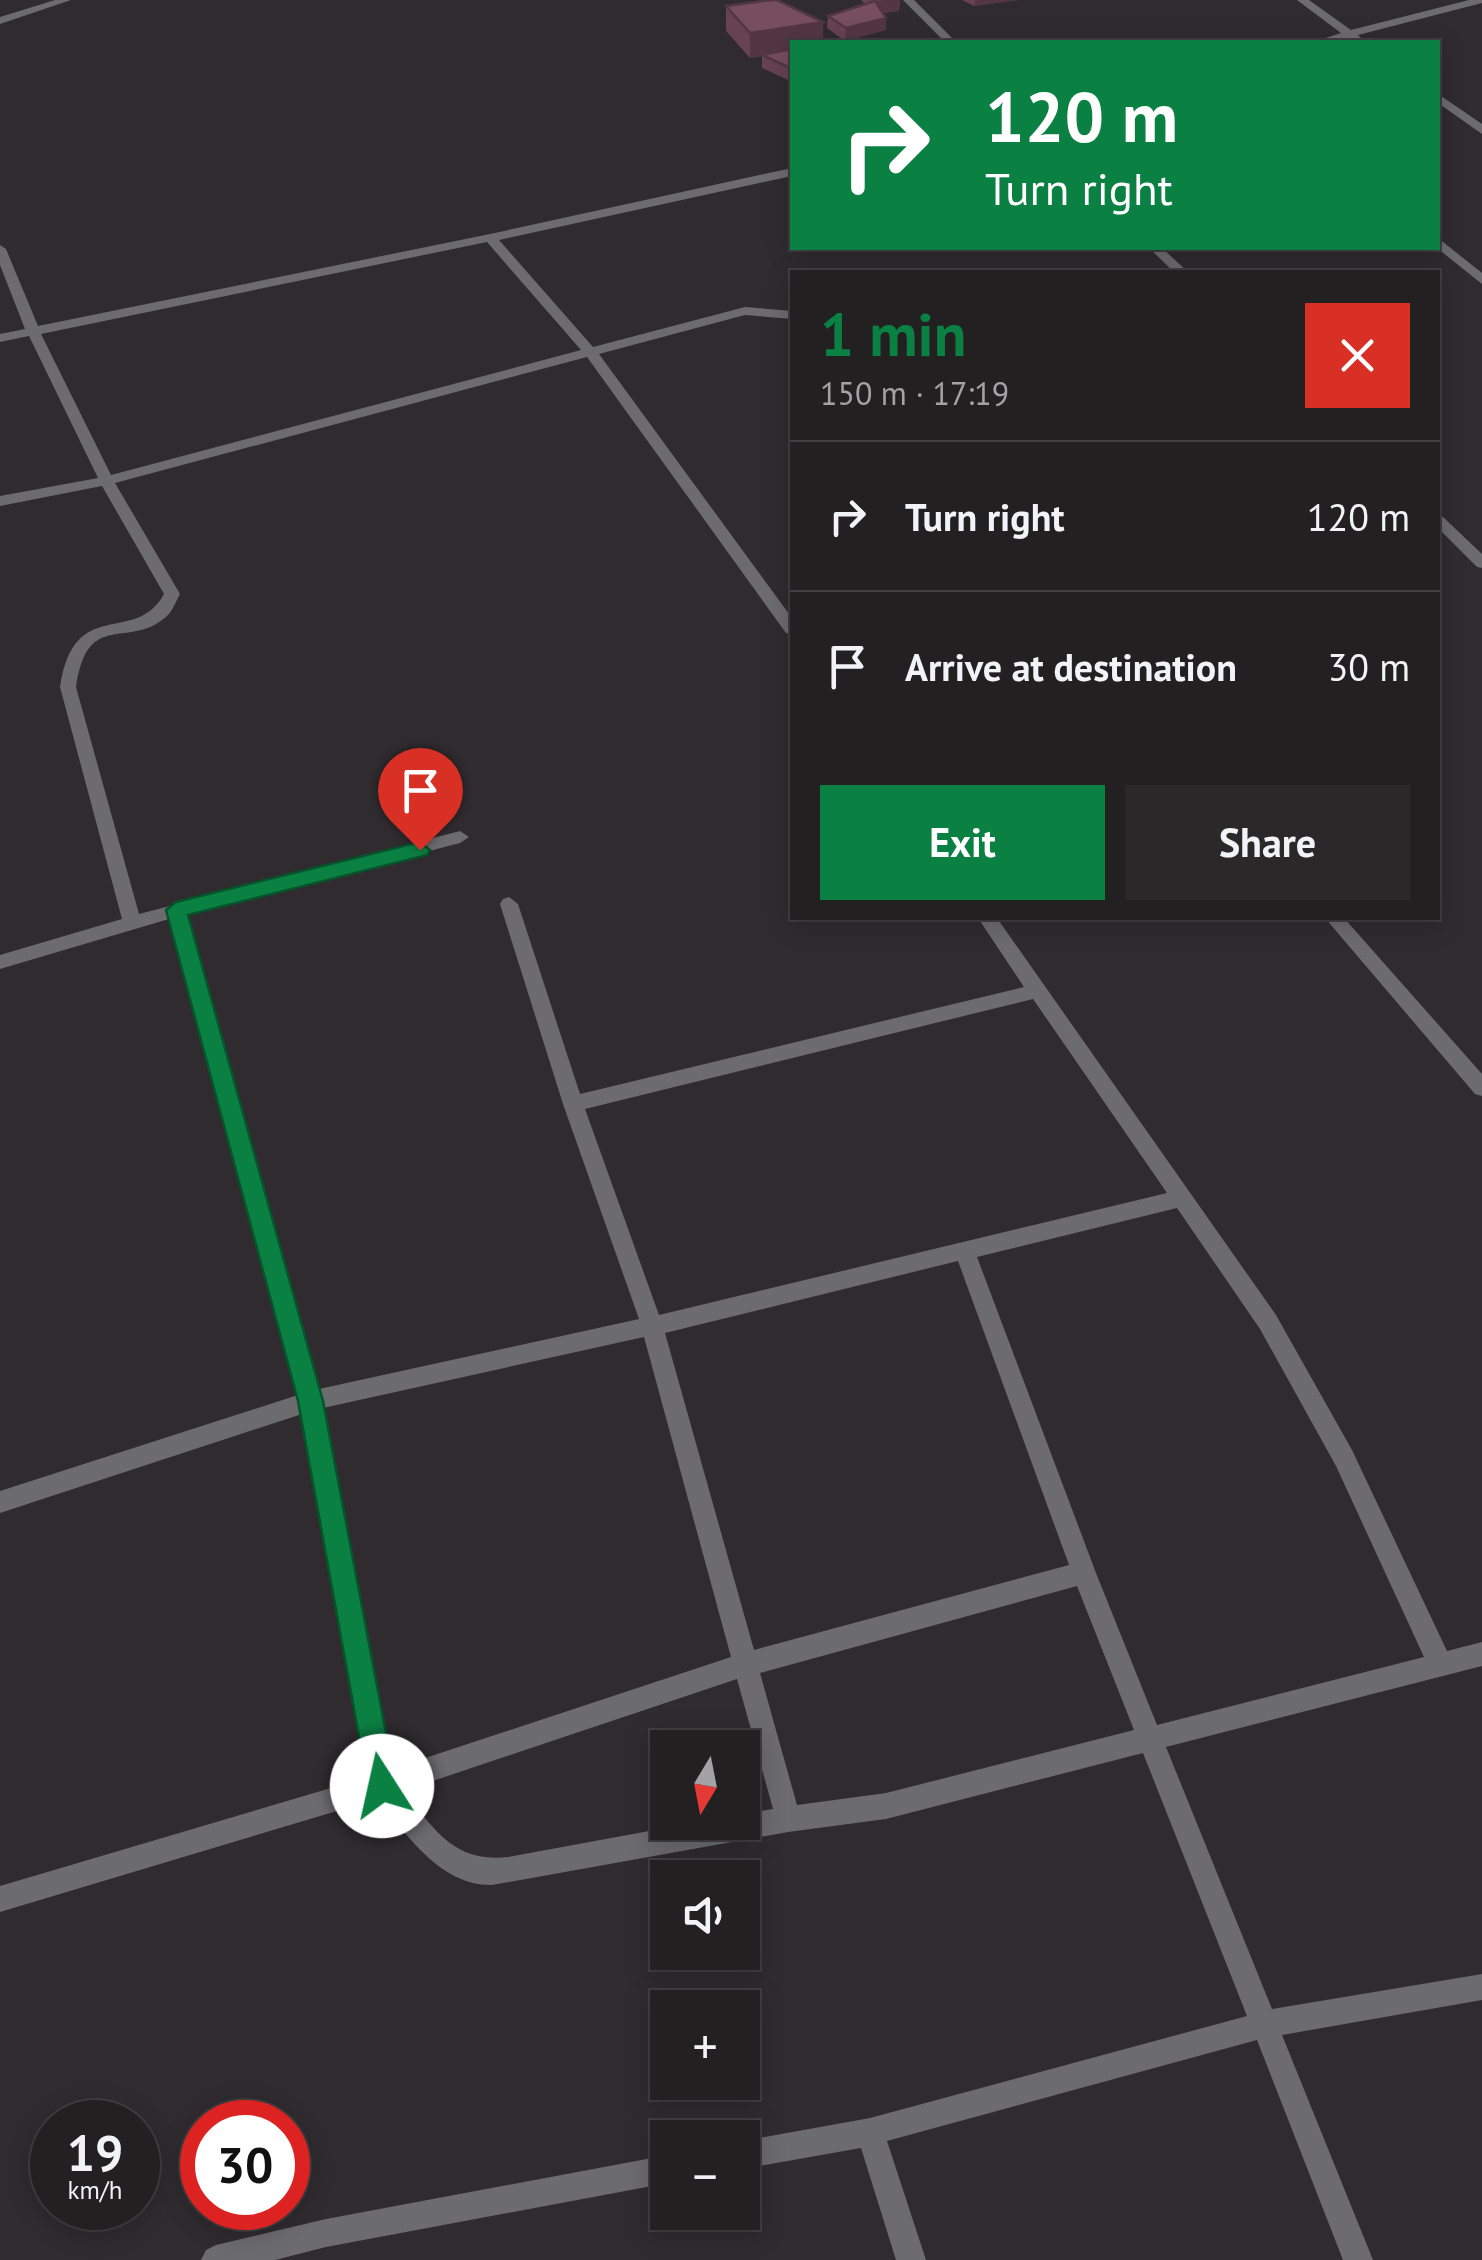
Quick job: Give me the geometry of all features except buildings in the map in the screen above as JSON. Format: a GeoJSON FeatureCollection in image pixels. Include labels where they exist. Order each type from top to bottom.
{"type":"FeatureCollection","features":[{"type":"Feature","properties":{"kind":"street"},"geometry":{"type":"LineString","coordinates":[[0,21],[66,0]]}},
{"type":"Feature","properties":{"kind":"street"},"geometry":{"type":"LineString","coordinates":[[908,0],[949,40]]}},
{"type":"Feature","properties":{"kind":"street"},"geometry":{"type":"LineString","coordinates":[[1302,0],[1355,38],[1482,0]]}},
{"type":"Feature","properties":{"kind":"street"},"geometry":{"type":"LineString","coordinates":[[1440,99],[1482,130]]}},
{"type":"Feature","properties":{"kind":"street"},"geometry":{"type":"LineString","coordinates":[[0,338],[790,172]]}},
{"type":"Feature","properties":{"kind":"street"},"geometry":{"type":"LineString","coordinates":[[490,238],[591,353],[790,626]]}},
{"type":"Feature","properties":{"kind":"street"},"geometry":{"type":"LineString","coordinates":[[1440,244],[1482,280]]}},
{"type":"Feature","properties":{"kind":"street"},"geometry":{"type":"LineString","coordinates":[[0,249],[33,330],[106,481],[172,594],[165,608],[155,615],[92,636],[77,645],[68,666],[68,687],[133,924]]}},
{"type":"Feature","properties":{"kind":"street"},"geometry":{"type":"LineString","coordinates":[[1157,250],[1178,270]]}},
{"type":"Feature","properties":{"kind":"street"},"geometry":{"type":"LineString","coordinates":[[0,501],[106,481],[745,312],[790,315]]}},
{"type":"Feature","properties":{"kind":"street"},"geometry":{"type":"LineString","coordinates":[[1440,522],[1482,563]]}},
{"type":"Feature","properties":{"kind":"street"},"geometry":{"type":"LineString","coordinates":[[0,962],[176,910],[460,837]]}},
{"type":"Feature","properties":{"kind":"street"},"geometry":{"type":"LineString","coordinates":[[508,904],[573,1104],[652,1326],[788,1819]]}},
{"type":"Feature","properties":{"kind":"street"},"geometry":{"type":"LineString","coordinates":[[176,910],[311,1401],[382,1786],[442,1852],[476,1871],[508,1870],[788,1819],[886,1806],[1482,1654]]}},
{"type":"Feature","properties":{"kind":"street"},"geometry":{"type":"LineString","coordinates":[[989,920],[1268,1322],[1344,1458],[1440,1663]]}},
{"type":"Feature","properties":{"kind":"street"},"geometry":{"type":"LineString","coordinates":[[1336,920],[1482,1088]]}},
{"type":"Feature","properties":{"kind":"street"},"geometry":{"type":"LineString","coordinates":[[573,1104],[1037,991]]}},
{"type":"Feature","properties":{"kind":"street"},"geometry":{"type":"LineString","coordinates":[[0,1502],[311,1401],[652,1326],[1182,1198]]}},
{"type":"Feature","properties":{"kind":"street"},"geometry":{"type":"LineString","coordinates":[[964,1250],[1084,1572],[1358,2260]]}},
{"type":"Feature","properties":{"kind":"street"},"geometry":{"type":"LineString","coordinates":[[0,1899],[382,1786],[744,1665],[1084,1572]]}},
{"type":"Feature","properties":{"kind":"street"},"geometry":{"type":"LineString","coordinates":[[760,2153],[870,2132],[1266,2024],[1482,1987]]}},
{"type":"Feature","properties":{"kind":"street"},"geometry":{"type":"LineString","coordinates":[[870,2132],[911,2260]]}},
{"type":"Feature","properties":{"kind":"street"},"geometry":{"type":"LineString","coordinates":[[216,2260],[326,2233],[650,2172]]}},
{"type":"Feature","properties":{"kind":"route"},"geometry":{"type":"LineString","coordinates":[[382,1786],[311,1401],[176,910],[420,850]]}}]}
